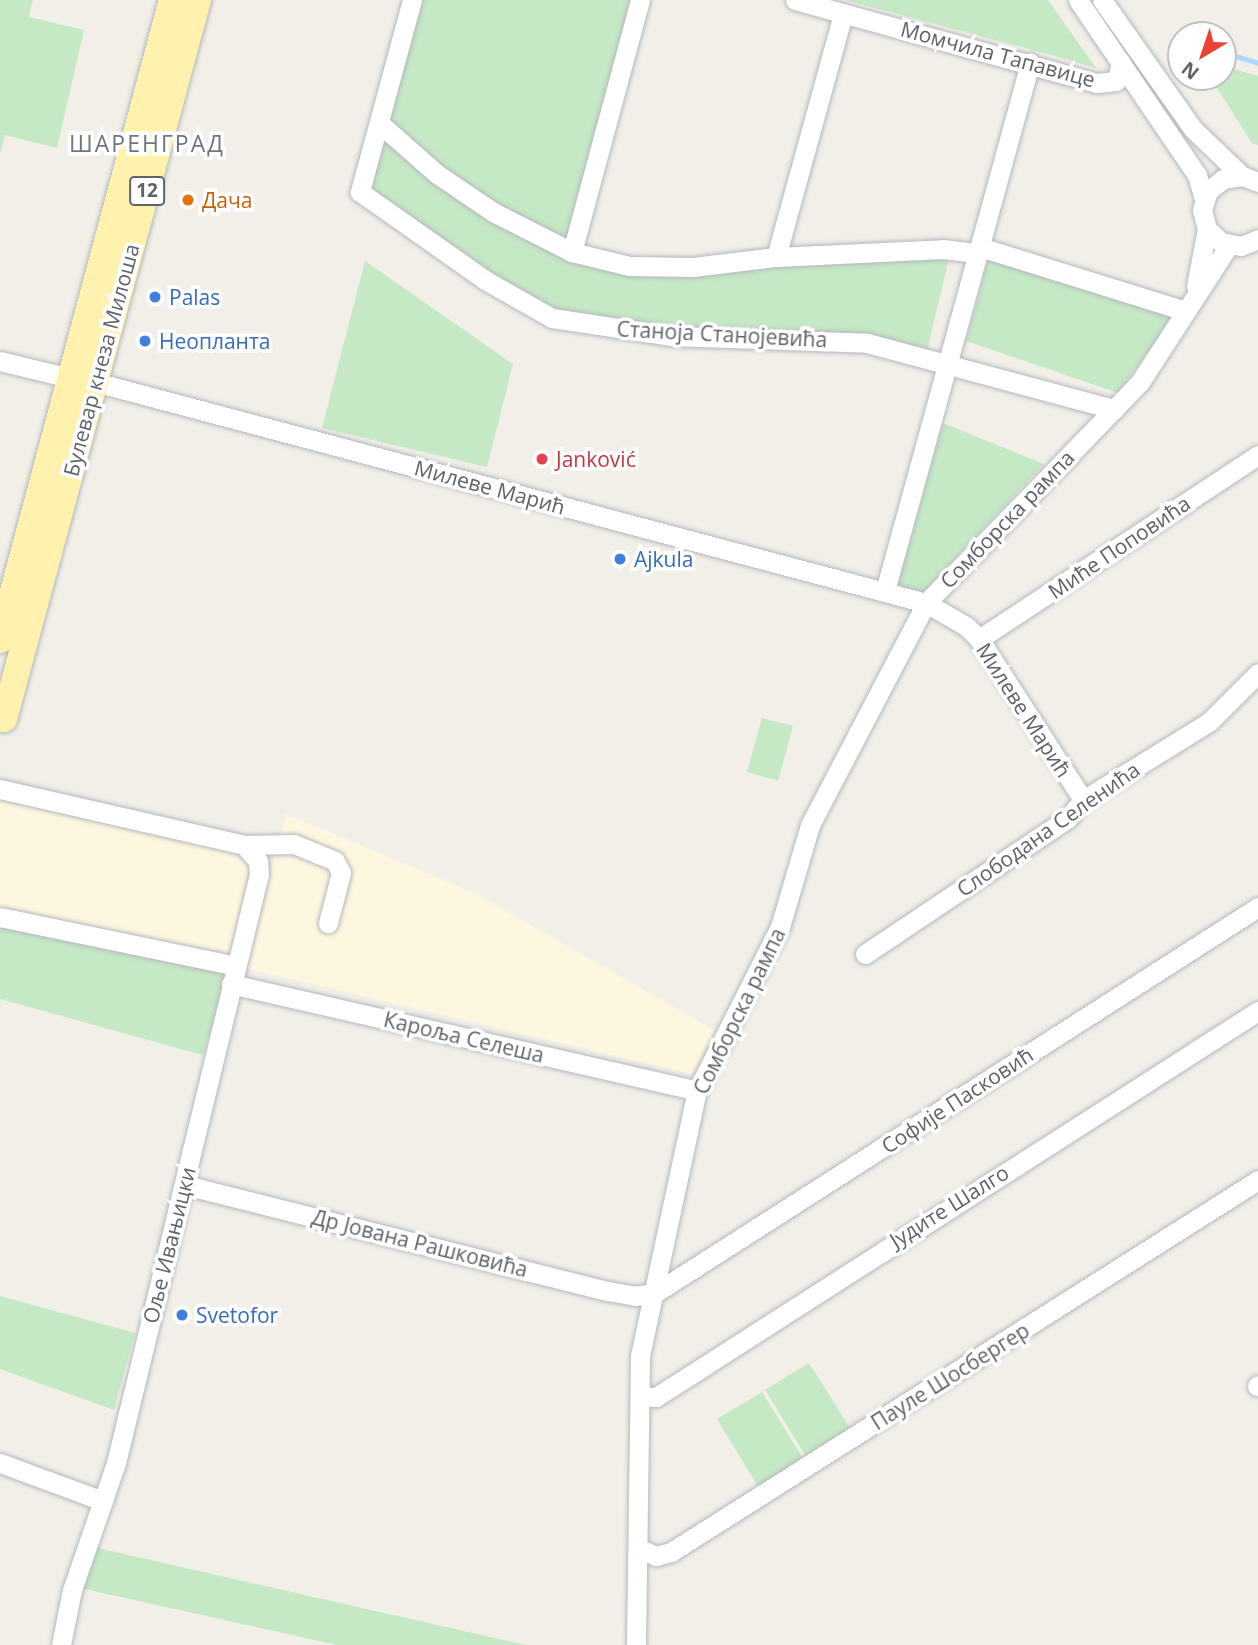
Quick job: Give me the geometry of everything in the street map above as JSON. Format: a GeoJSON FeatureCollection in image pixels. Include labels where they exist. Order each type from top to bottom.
{"type":"FeatureCollection","features":[{"type":"Feature","properties":{"kind":"main road","name":"Булевар кнеза Милоша"},"geometry":{"type":"LineString","coordinates":[[3,712],[172,0]]}},
{"type":"Feature","properties":{"kind":"main road","name":"Булевар кнеза Милоша"},"geometry":{"type":"LineString","coordinates":[[0,639],[5,605],[82,380],[198,0]]}},
{"type":"Feature","properties":{"kind":"street"},"geometry":{"type":"LineString","coordinates":[[412,0],[379,123],[437,174],[493,212],[572,252],[629,266],[693,267],[776,257],[943,249],[978,250],[1190,303]]}},
{"type":"Feature","properties":{"kind":"street"},"geometry":{"type":"LineString","coordinates":[[572,252],[640,0]]}},
{"type":"Feature","properties":{"kind":"street","name":"Момчила Тапавице"},"geometry":{"type":"LineString","coordinates":[[794,0],[1097,83],[1108,81],[1149,103]]}},
{"type":"Feature","properties":{"kind":"street","name":"Сомборска рампа"},"geometry":{"type":"LineString","coordinates":[[1078,0],[1197,175],[1207,229],[1190,303]]}},
{"type":"Feature","properties":{"kind":"street"},"geometry":{"type":"LineString","coordinates":[[1102,0],[1193,129],[1250,179]]}},
{"type":"Feature","properties":{"kind":"street"},"geometry":{"type":"LineString","coordinates":[[776,257],[843,13]]}},
{"type":"Feature","properties":{"kind":"street"},"geometry":{"type":"LineString","coordinates":[[885,592],[1030,63]]}},
{"type":"Feature","properties":{"kind":"street"},"geometry":{"type":"LineString","coordinates":[[1108,81],[1116,81],[1121,63]]}},
{"type":"Feature","properties":{"kind":"street","name":"Станоја Станојевића"},"geometry":{"type":"LineString","coordinates":[[379,123],[360,192],[485,280],[552,318],[671,336],[828,339],[948,362],[1114,409]]}},
{"type":"Feature","properties":{"kind":"street"},"geometry":{"type":"LineString","coordinates":[[1203,200],[1214,184],[1250,179]]}},
{"type":"Feature","properties":{"kind":"street"},"geometry":{"type":"LineString","coordinates":[[1207,229],[1229,245],[1258,239]]}},
{"type":"Feature","properties":{"kind":"street","name":"Сомборска рампа"},"geometry":{"type":"LineString","coordinates":[[636,1645],[640,1356],[697,1091],[780,927],[810,825],[926,603],[1114,409],[1154,364],[1229,245]]}},
{"type":"Feature","properties":{"kind":"street","name":"Милеве Марић"},"geometry":{"type":"LineString","coordinates":[[0,361],[82,380],[926,603],[966,626],[979,639],[1083,800]]}},
{"type":"Feature","properties":{"kind":"street","name":"Миће Поповића"},"geometry":{"type":"LineString","coordinates":[[979,639],[1258,454]]}},
{"type":"Feature","properties":{"kind":"street","name":"Слободана Селенића"},"geometry":{"type":"LineString","coordinates":[[865,954],[1068,818],[1083,800],[1209,722],[1258,673]]}},
{"type":"Feature","properties":{"kind":"street"},"geometry":{"type":"LineString","coordinates":[[0,789],[244,845],[294,844],[335,861],[340,883],[328,923]]}},
{"type":"Feature","properties":{"kind":"street","name":"Оље Ивањицки"},"geometry":{"type":"LineString","coordinates":[[61,1645],[72,1590],[103,1501],[185,1185],[259,874],[258,861],[244,845]]}},
{"type":"Feature","properties":{"kind":"street","name":"Софије Пасковић"},"geometry":{"type":"LineString","coordinates":[[655,1293],[1258,907]]}},
{"type":"Feature","properties":{"kind":"street","name":"Кароља Селеша"},"geometry":{"type":"LineString","coordinates":[[0,917],[697,1091]]}},
{"type":"Feature","properties":{"kind":"street","name":"Јудите Шалго"},"geometry":{"type":"LineString","coordinates":[[640,1396],[656,1397],[1258,1011]]}},
{"type":"Feature","properties":{"kind":"street","name":"Пауле Шосбергер"},"geometry":{"type":"LineString","coordinates":[[638,1548],[656,1556],[671,1552],[1258,1180]]}},
{"type":"Feature","properties":{"kind":"street","name":"Др Јована Рашковића"},"geometry":{"type":"LineString","coordinates":[[185,1185],[608,1291],[635,1296],[655,1293]]}},
{"type":"Feature","properties":{"kind":"street"},"geometry":{"type":"LineString","coordinates":[[0,1463],[103,1501]]}},
{"type":"Feature","properties":{"kind":"shaded area"},"geometry":{"type":"Polygon","coordinates":[[[0,792],[259,852],[228,973],[0,926],[0,792]]]}},
{"type":"Feature","properties":{"kind":"shaded area"},"geometry":{"type":"Polygon","coordinates":[[[286,814],[472,892],[714,1030],[692,1074],[245,968],[286,814]]]}},
{"type":"Feature","properties":{"kind":"green space"},"geometry":{"type":"Polygon","coordinates":[[[0,0],[33,0],[29,17],[84,30],[57,148],[5,135],[0,154],[0,0]]]}},
{"type":"Feature","properties":{"kind":"green space"},"geometry":{"type":"Polygon","coordinates":[[[419,0],[635,0],[568,245],[440,169],[385,120],[419,0]]]}},
{"type":"Feature","properties":{"kind":"green space"},"geometry":{"type":"Polygon","coordinates":[[[845,0],[1048,0],[1096,68],[1048,54],[845,0]]]}},
{"type":"Feature","properties":{"kind":"green space"},"geometry":{"type":"Polygon","coordinates":[[[1237,70],[1258,76],[1258,145],[1252,143],[1219,91],[1237,91],[1237,70]]]}},
{"type":"Feature","properties":{"kind":"green space"},"geometry":{"type":"Polygon","coordinates":[[[382,132],[566,256],[753,268],[950,254],[927,351],[668,331],[558,314],[490,275],[366,188],[382,132]]]}},
{"type":"Feature","properties":{"kind":"green space"},"geometry":{"type":"Polygon","coordinates":[[[989,256],[1176,313],[1118,393],[966,341],[989,256]]]}},
{"type":"Feature","properties":{"kind":"green space"},"geometry":{"type":"Polygon","coordinates":[[[365,261],[513,364],[487,467],[322,428],[365,261]]]}},
{"type":"Feature","properties":{"kind":"green space"},"geometry":{"type":"Polygon","coordinates":[[[943,423],[1044,464],[923,592],[905,590],[898,583],[943,423]]]}},
{"type":"Feature","properties":{"kind":"green space"},"geometry":{"type":"Polygon","coordinates":[[[762,718],[793,726],[778,781],[747,772],[762,718]]]}},
{"type":"Feature","properties":{"kind":"green space"},"geometry":{"type":"Polygon","coordinates":[[[0,926],[228,973],[203,1055],[0,999],[0,926]]]}},
{"type":"Feature","properties":{"kind":"green space"},"geometry":{"type":"Polygon","coordinates":[[[0,1296],[135,1333],[114,1410],[0,1369],[0,1296]]]}},
{"type":"Feature","properties":{"kind":"green space"},"geometry":{"type":"Polygon","coordinates":[[[809,1363],[852,1431],[807,1458],[765,1390],[809,1363]]]}},
{"type":"Feature","properties":{"kind":"green space"},"geometry":{"type":"Polygon","coordinates":[[[762,1392],[804,1460],[759,1488],[717,1419],[762,1392]]]}},
{"type":"Feature","properties":{"kind":"green space"},"geometry":{"type":"Polygon","coordinates":[[[93,1547],[526,1645],[337,1645],[80,1588],[93,1547]]]}},
{"type":"Feature","properties":{"kind":"waterway"},"geometry":{"type":"LineString","coordinates":[[1237,56],[1258,63]]}},
{"type":"Feature","properties":{"kind":"place","name":"Дача"},"geometry":{"type":"Point","coordinates":[188,200]}},
{"type":"Feature","properties":{"kind":"place","name":"Palas"},"geometry":{"type":"Point","coordinates":[155,297]}},
{"type":"Feature","properties":{"kind":"place","name":"Неопланта"},"geometry":{"type":"Point","coordinates":[145,341]}},
{"type":"Feature","properties":{"kind":"place","name":"Janković"},"geometry":{"type":"Point","coordinates":[542,459]}},
{"type":"Feature","properties":{"kind":"place","name":"Ajkula"},"geometry":{"type":"Point","coordinates":[620,559]}},
{"type":"Feature","properties":{"kind":"place","name":"Svetofor"},"geometry":{"type":"Point","coordinates":[182,1315]}},
{"type":"Feature","properties":{"kind":"district","name":"ШАРЕНГРАД"},"geometry":{"type":"Point","coordinates":[147,143]}}]}
